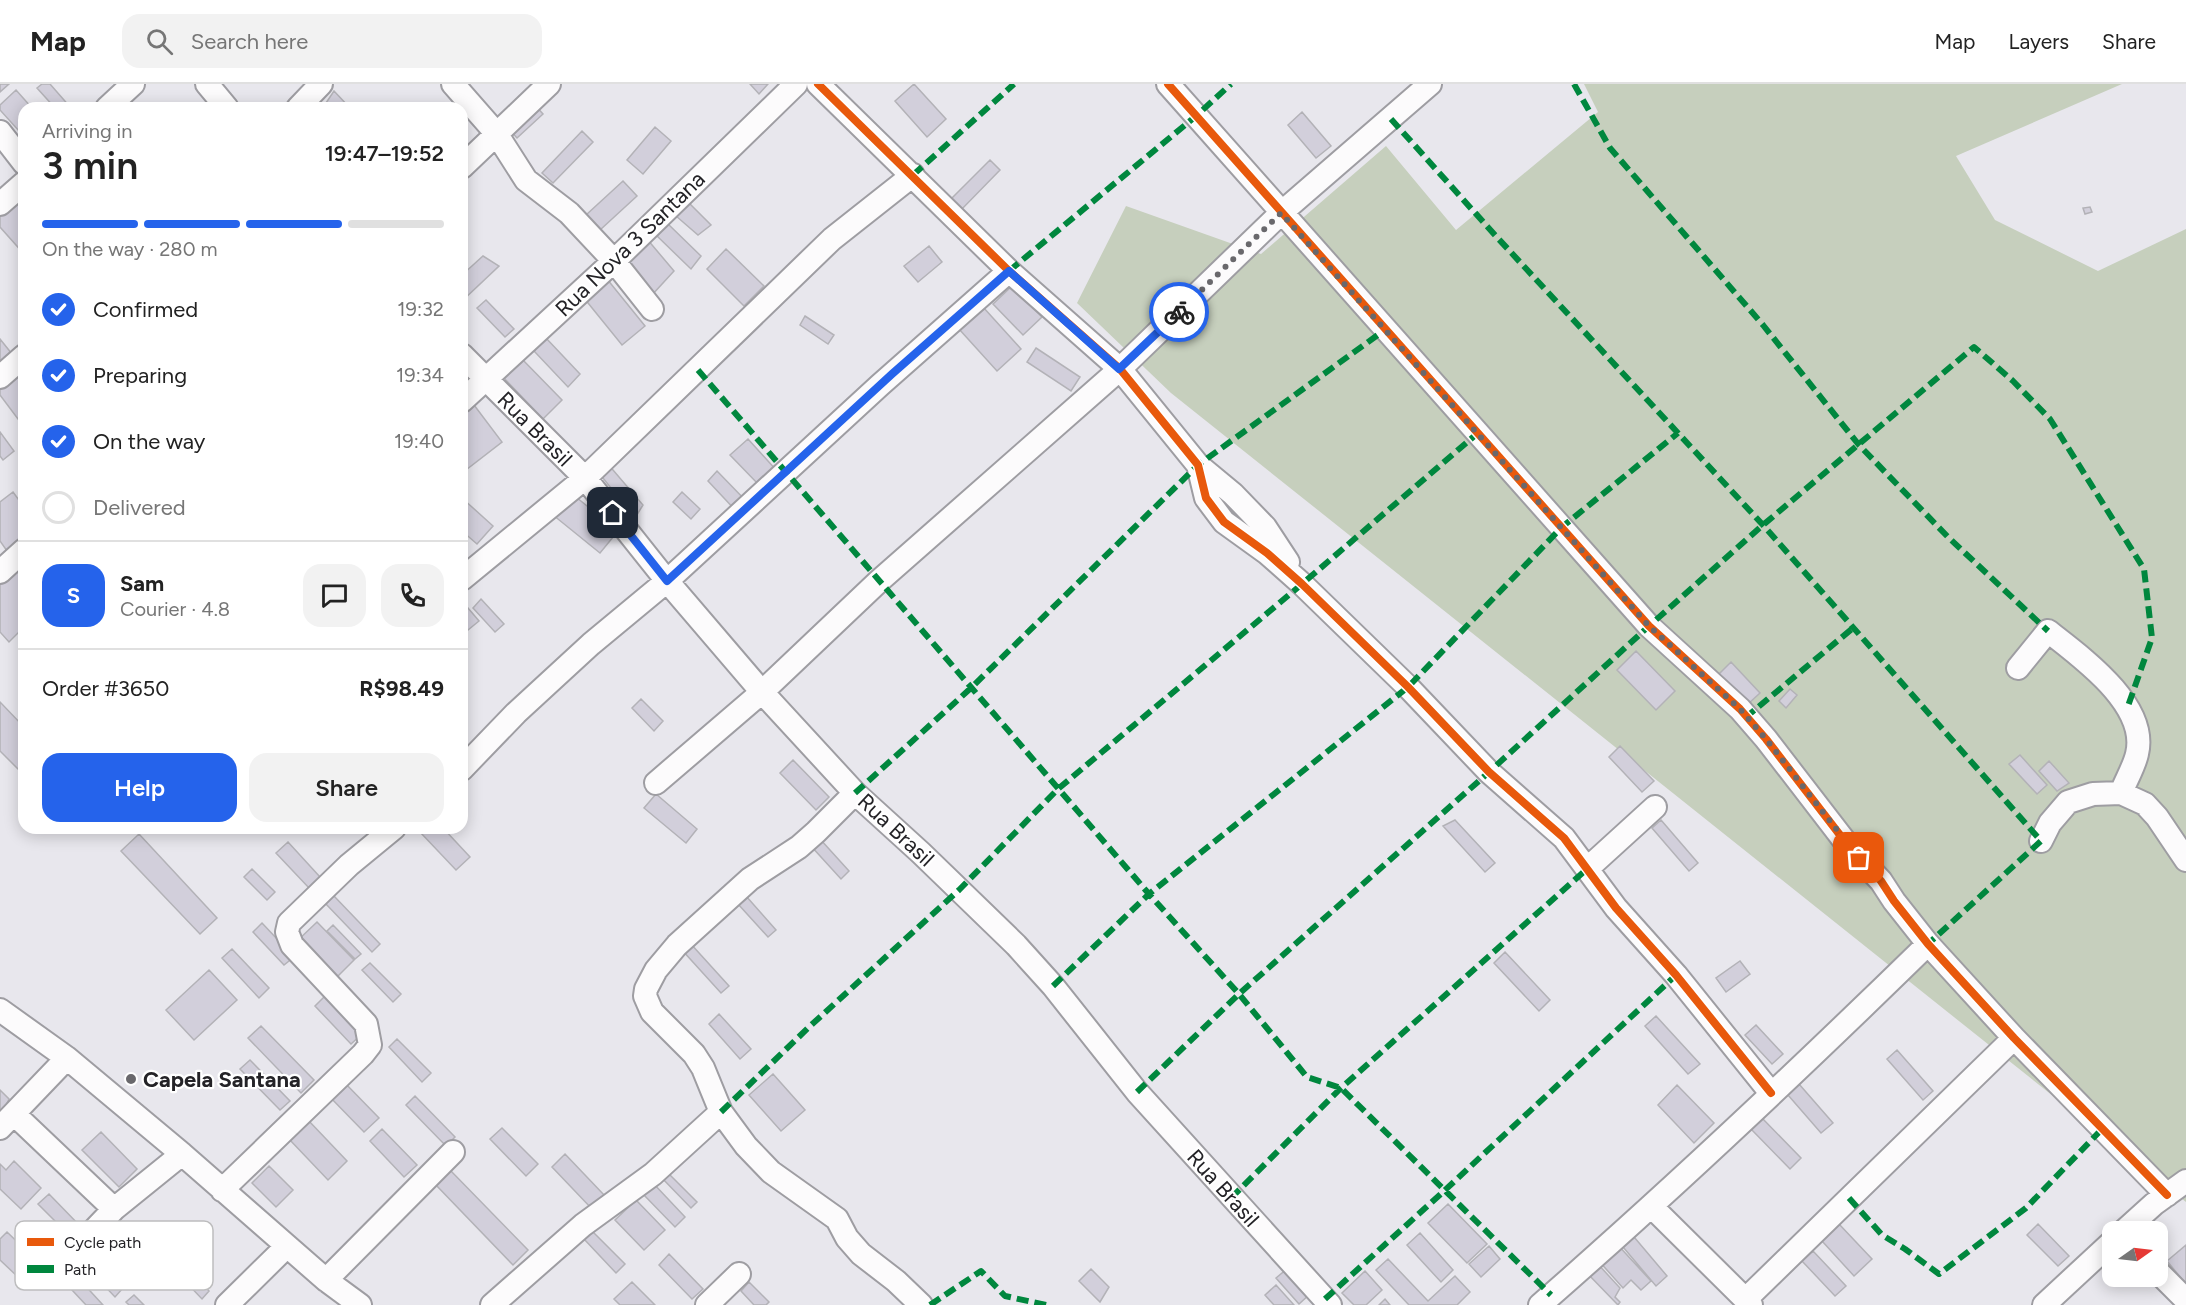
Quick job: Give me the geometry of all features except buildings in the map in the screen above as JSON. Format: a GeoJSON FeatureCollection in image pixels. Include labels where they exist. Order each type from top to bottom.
{"type":"FeatureCollection","features":[{"type":"Feature","properties":{"kind":"street"},"geometry":{"type":"LineString","coordinates":[[114,102],[133,84]]}},
{"type":"Feature","properties":{"kind":"street"},"geometry":{"type":"LineString","coordinates":[[207,84],[222,102]]}},
{"type":"Feature","properties":{"kind":"street"},"geometry":{"type":"LineString","coordinates":[[303,102],[321,84]]}},
{"type":"Feature","properties":{"kind":"street"},"geometry":{"type":"LineString","coordinates":[[453,84],[496,133],[526,180],[569,213],[614,261],[652,309]]}},
{"type":"Feature","properties":{"kind":"street"},"geometry":{"type":"LineString","coordinates":[[468,160],[549,84]]}},
{"type":"Feature","properties":{"kind":"street","name":"Rua Nova 3 Santana"},"geometry":{"type":"LineString","coordinates":[[468,396],[614,261],[796,84]]}},
{"type":"Feature","properties":{"kind":"street"},"geometry":{"type":"LineString","coordinates":[[818,84],[1009,271],[1119,369],[1198,465],[1206,498],[1224,522],[1267,553],[1302,584],[1408,687],[1489,772],[1564,838],[1616,908],[1676,975],[1771,1093]]}},
{"type":"Feature","properties":{"kind":"street"},"geometry":{"type":"LineString","coordinates":[[1168,84],[1649,626],[1740,709],[1850,848],[1881,882],[1928,944],[2014,1038],[2167,1195]]}},
{"type":"Feature","properties":{"kind":"street"},"geometry":{"type":"LineString","coordinates":[[656,783],[762,692],[879,581],[1119,369],[1281,213],[1430,84]]}},
{"type":"Feature","properties":{"kind":"street"},"geometry":{"type":"LineString","coordinates":[[0,132],[18,155]]}},
{"type":"Feature","properties":{"kind":"street"},"geometry":{"type":"LineString","coordinates":[[468,574],[585,478],[832,239],[913,175]]}},
{"type":"Feature","properties":{"kind":"street"},"geometry":{"type":"LineString","coordinates":[[0,204],[18,188]]}},
{"type":"Feature","properties":{"kind":"street"},"geometry":{"type":"LineString","coordinates":[[468,763],[516,713],[591,644],[667,581],[887,378],[1009,271]]}},
{"type":"Feature","properties":{"kind":"street"},"geometry":{"type":"LineString","coordinates":[[0,377],[18,361]]}},
{"type":"Feature","properties":{"kind":"street","name":"Rua Brasil"},"geometry":{"type":"LineString","coordinates":[[468,361],[585,478],[667,581],[762,692],[855,793],[1016,945],[1053,987],[1137,1092],[1325,1303]]}},
{"type":"Feature","properties":{"kind":"street"},"geometry":{"type":"LineString","coordinates":[[0,572],[18,556]]}},
{"type":"Feature","properties":{"kind":"street"},"geometry":{"type":"LineString","coordinates":[[2018,668],[2048,631],[2090,664],[2128,706],[2138,733],[2137,753],[2121,793]]}},
{"type":"Feature","properties":{"kind":"street"},"geometry":{"type":"LineString","coordinates":[[855,793],[799,847],[750,879],[692,930],[656,970],[646,989],[645,996],[652,1012],[694,1054],[703,1068],[721,1112],[746,1146],[771,1172],[837,1220],[847,1238],[861,1254],[896,1281],[921,1305]]}},
{"type":"Feature","properties":{"kind":"street"},"geometry":{"type":"LineString","coordinates":[[2041,841],[2050,823],[2068,802],[2093,794],[2121,793],[2145,804],[2157,817],[2186,860]]}},
{"type":"Feature","properties":{"kind":"street"},"geometry":{"type":"LineString","coordinates":[[1588,868],[1654,807]]}},
{"type":"Feature","properties":{"kind":"street"},"geometry":{"type":"LineString","coordinates":[[222,1190],[370,1045],[366,1024],[292,945],[286,932],[289,923],[334,879],[387,834]]}},
{"type":"Feature","properties":{"kind":"street"},"geometry":{"type":"LineString","coordinates":[[1552,1302],[1928,944]]}},
{"type":"Feature","properties":{"kind":"street"},"geometry":{"type":"LineString","coordinates":[[0,1010],[67,1058],[182,1154],[326,1280],[360,1305]]}},
{"type":"Feature","properties":{"kind":"street"},"geometry":{"type":"LineString","coordinates":[[1651,1206],[1748,1302],[2014,1038]]}},
{"type":"Feature","properties":{"kind":"street"},"geometry":{"type":"LineString","coordinates":[[67,1058],[7,1121],[114,1209]]}},
{"type":"Feature","properties":{"kind":"street"},"geometry":{"type":"LineString","coordinates":[[492,1305],[583,1225],[653,1174],[721,1112]]}},
{"type":"Feature","properties":{"kind":"street"},"geometry":{"type":"LineString","coordinates":[[326,1280],[453,1152]]}},
{"type":"Feature","properties":{"kind":"street"},"geometry":{"type":"LineString","coordinates":[[103,1221],[114,1209],[182,1154]]}},
{"type":"Feature","properties":{"kind":"street"},"geometry":{"type":"LineString","coordinates":[[2136,1221],[2186,1181]]}},
{"type":"Feature","properties":{"kind":"street"},"geometry":{"type":"LineString","coordinates":[[227,1305],[287,1246]]}},
{"type":"Feature","properties":{"kind":"street"},"geometry":{"type":"LineString","coordinates":[[2044,1305],[2102,1251]]}},
{"type":"Feature","properties":{"kind":"street"},"geometry":{"type":"LineString","coordinates":[[706,1305],[739,1274]]}},
{"type":"Feature","properties":{"kind":"street"},"geometry":{"type":"LineString","coordinates":[[2168,1282],[2186,1300]]}},
{"type":"Feature","properties":{"kind":"green space"},"geometry":{"type":"Polygon","coordinates":[[[1584,84],[2122,84],[1956,156],[1995,220],[2098,271],[2186,229],[2186,1202],[1171,393],[1077,303],[1126,206],[1261,254],[1386,146],[1456,230],[1598,112],[1584,84]]]}},
{"type":"Feature","properties":{"kind":"marked path"},"geometry":{"type":"LineString","coordinates":[[913,175],[1014,84]]}},
{"type":"Feature","properties":{"kind":"marked path"},"geometry":{"type":"LineString","coordinates":[[1009,271],[1196,116],[1231,84]]}},
{"type":"Feature","properties":{"kind":"marked path"},"geometry":{"type":"LineString","coordinates":[[1574,84],[1610,148],[1763,325],[1859,445],[1948,537],[2048,631]]}},
{"type":"Feature","properties":{"kind":"marked path"},"geometry":{"type":"LineString","coordinates":[[1391,119],[1763,525],[2041,841],[1928,944]]}},
{"type":"Feature","properties":{"kind":"marked path"},"geometry":{"type":"LineString","coordinates":[[855,793],[971,688],[1198,465],[1386,329]]}},
{"type":"Feature","properties":{"kind":"marked path"},"geometry":{"type":"LineString","coordinates":[[1137,1092],[1239,994],[1649,626],[1763,525],[1974,347],[2013,381],[2050,419],[2144,569],[2152,638],[2128,706]]}},
{"type":"Feature","properties":{"kind":"marked path"},"geometry":{"type":"LineString","coordinates":[[698,370],[1149,894],[1239,994],[1307,1077],[1341,1088],[1551,1295]]}},
{"type":"Feature","properties":{"kind":"marked path"},"geometry":{"type":"LineString","coordinates":[[721,1112],[808,1028],[959,890],[1058,789],[1479,432]]}},
{"type":"Feature","properties":{"kind":"marked path"},"geometry":{"type":"LineString","coordinates":[[1053,986],[1149,894],[1408,687],[1562,527],[1678,433]]}},
{"type":"Feature","properties":{"kind":"marked path"},"geometry":{"type":"LineString","coordinates":[[1745,718],[1853,628]]}},
{"type":"Feature","properties":{"kind":"marked path"},"geometry":{"type":"LineString","coordinates":[[1231,1198],[1341,1088],[1588,868]]}},
{"type":"Feature","properties":{"kind":"marked path"},"geometry":{"type":"LineString","coordinates":[[1325,1299],[1676,975]]}},
{"type":"Feature","properties":{"kind":"marked path"},"geometry":{"type":"LineString","coordinates":[[1849,1198],[1882,1235],[1939,1274],[2026,1208],[2103,1128]]}},
{"type":"Feature","properties":{"kind":"marked path"},"geometry":{"type":"LineString","coordinates":[[930,1305],[981,1271],[1005,1296],[1046,1305]]}},
{"type":"Feature","properties":{"kind":"cycle path"},"geometry":{"type":"LineString","coordinates":[[818,84],[1009,271],[1120,369],[1198,465],[1206,498],[1224,522],[1267,553],[1302,584],[1408,687],[1489,772],[1564,838],[1616,908],[1676,975],[1771,1093]]}},
{"type":"Feature","properties":{"kind":"cycle path"},"geometry":{"type":"LineString","coordinates":[[1168,84],[1649,626],[1740,709],[1850,848],[1881,881],[1928,944],[2014,1038],[2167,1195]]}},
{"type":"Feature","properties":{"kind":"way so far"},"geometry":{"type":"LineString","coordinates":[[1179,312],[1281,213],[1479,432],[1649,626],[1740,709],[1859,858]]}},
{"type":"Feature","properties":{"kind":"place","name":"Capela Santana"},"geometry":{"type":"Point","coordinates":[131,1079]}},
{"type":"Feature","properties":{"kind":"route"},"geometry":{"type":"LineString","coordinates":[[613,513],[667,581],[892,374],[1009,271],[1119,369],[1179,312]]}}]}
